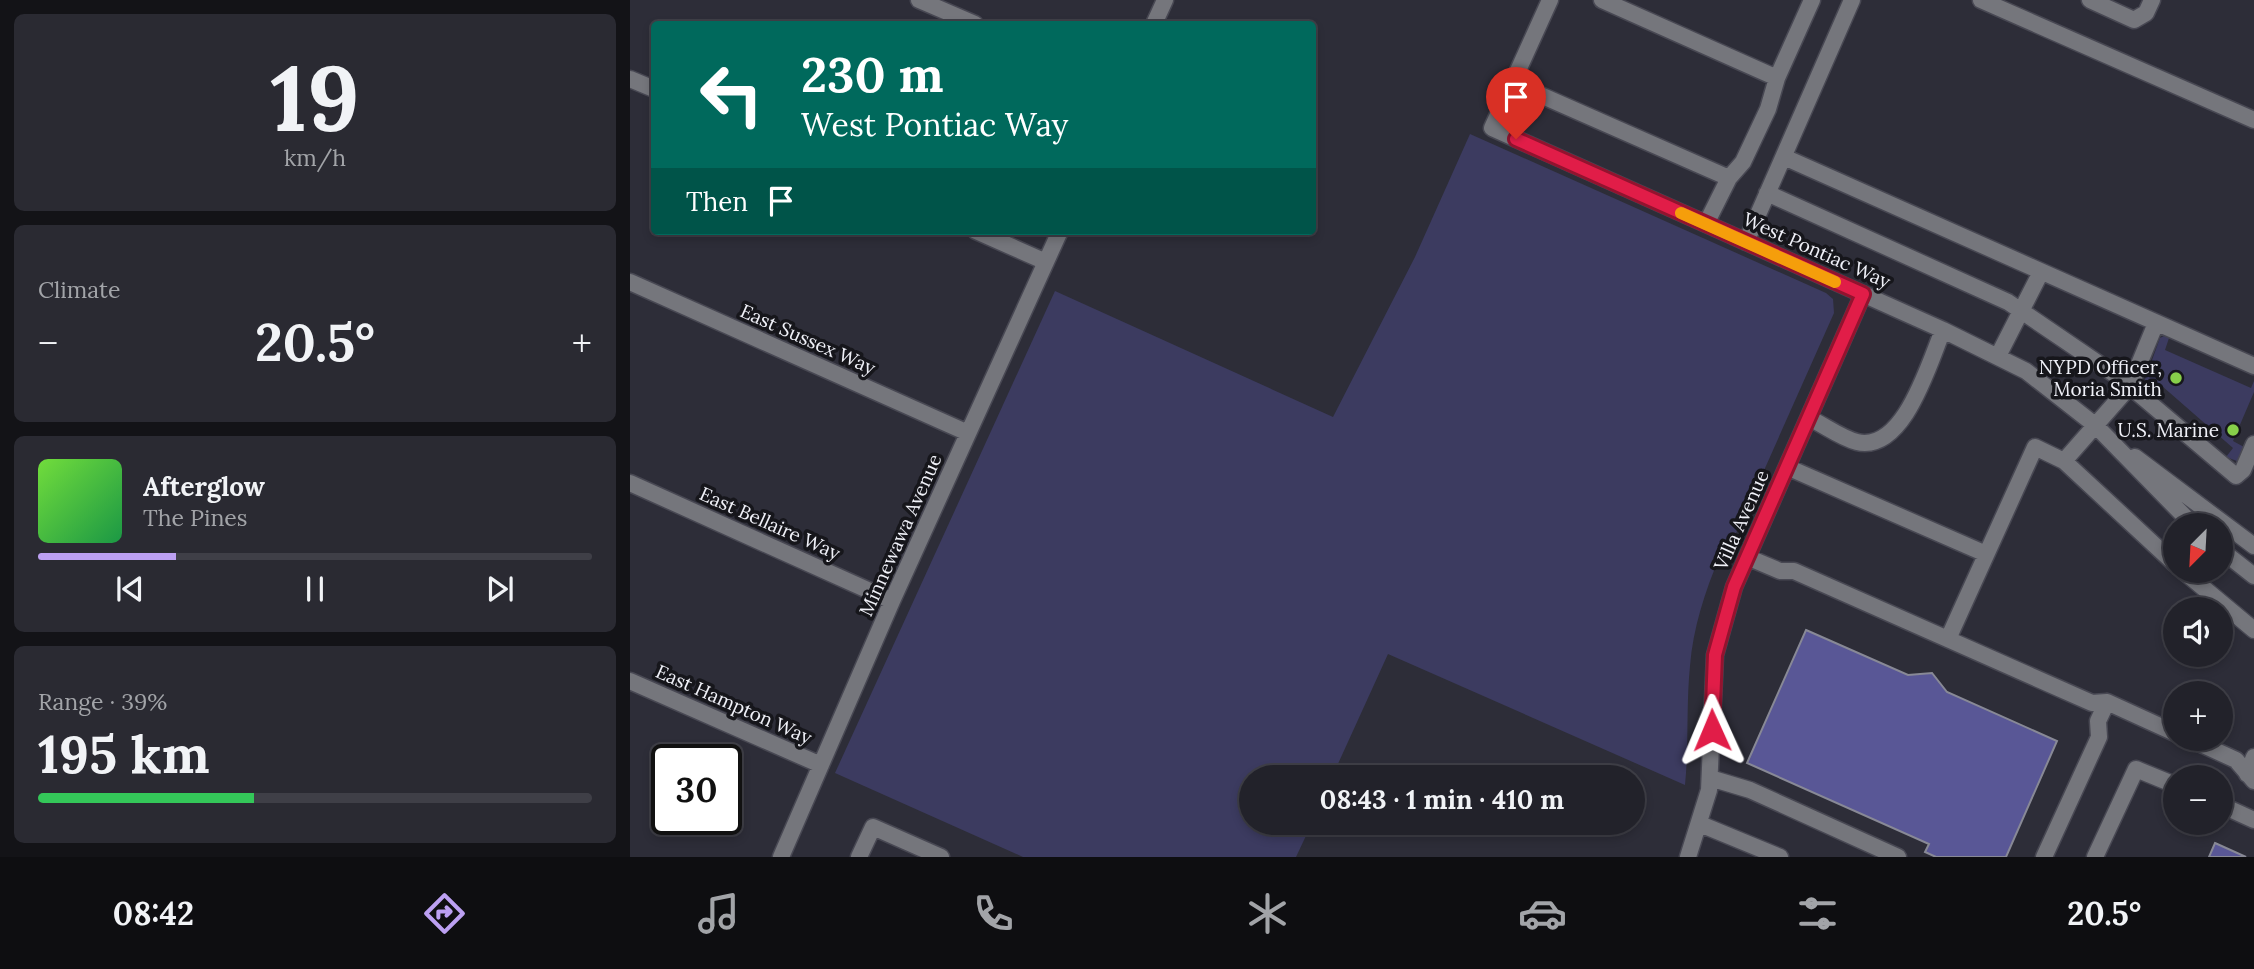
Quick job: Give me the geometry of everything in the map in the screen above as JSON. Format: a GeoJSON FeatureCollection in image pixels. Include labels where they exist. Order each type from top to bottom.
{"type":"FeatureCollection","features":[{"type":"Feature","properties":{"kind":"street"},"geometry":{"type":"LineString","coordinates":[[919,0],[968,21]]}},
{"type":"Feature","properties":{"kind":"street"},"geometry":{"type":"LineString","coordinates":[[1155,21],[1165,0]]}},
{"type":"Feature","properties":{"kind":"street"},"geometry":{"type":"LineString","coordinates":[[1550,0],[1513,83],[1729,178]]}},
{"type":"Feature","properties":{"kind":"street"},"geometry":{"type":"LineString","coordinates":[[1602,0],[1777,78]]}},
{"type":"Feature","properties":{"kind":"street"},"geometry":{"type":"LineString","coordinates":[[1706,224],[1729,178],[1743,162],[1768,109],[1777,78],[1812,0]]}},
{"type":"Feature","properties":{"kind":"street"},"geometry":{"type":"LineString","coordinates":[[1746,242],[1853,0]]}},
{"type":"Feature","properties":{"kind":"street"},"geometry":{"type":"LineString","coordinates":[[1980,0],[2254,120]]}},
{"type":"Feature","properties":{"kind":"street"},"geometry":{"type":"LineString","coordinates":[[2090,0],[2134,20],[2146,13],[2152,0]]}},
{"type":"Feature","properties":{"kind":"street"},"geometry":{"type":"LineString","coordinates":[[630,79],[651,88]]}},
{"type":"Feature","properties":{"kind":"street","name":"West Pontiac Way"},"geometry":{"type":"LineString","coordinates":[[1513,83],[1492,128],[1998,356],[2049,387],[2095,425],[2181,513]]}},
{"type":"Feature","properties":{"kind":"street"},"geometry":{"type":"LineString","coordinates":[[1784,157],[2254,366]]}},
{"type":"Feature","properties":{"kind":"street"},"geometry":{"type":"LineString","coordinates":[[1768,193],[2021,310],[2130,386],[2236,476],[2243,470],[2254,444]]}},
{"type":"Feature","properties":{"kind":"street"},"geometry":{"type":"LineString","coordinates":[[985,235],[1046,262]]}},
{"type":"Feature","properties":{"kind":"street","name":"Minnewawa Avenue"},"geometry":{"type":"LineString","coordinates":[[781,857],[892,601],[1058,235]]}},
{"type":"Feature","properties":{"kind":"street"},"geometry":{"type":"LineString","coordinates":[[1998,356],[2041,271]]}},
{"type":"Feature","properties":{"kind":"street","name":"East Sussex Way"},"geometry":{"type":"LineString","coordinates":[[630,282],[968,433]]}},
{"type":"Feature","properties":{"kind":"street","name":"Villa Avenue"},"geometry":{"type":"LineString","coordinates":[[1688,857],[1700,824],[1710,778],[1715,655],[1721,625],[1747,557],[1863,294]]}},
{"type":"Feature","properties":{"kind":"street"},"geometry":{"type":"LineString","coordinates":[[2064,461],[2130,386],[2156,323]]}},
{"type":"Feature","properties":{"kind":"street"},"geometry":{"type":"LineString","coordinates":[[1809,418],[1856,442],[1870,443],[1887,439],[1910,409],[1943,330]]}},
{"type":"Feature","properties":{"kind":"street","name":"West Pontiac Way"},"geometry":{"type":"LineString","coordinates":[[2108,437],[2254,546]]}},
{"type":"Feature","properties":{"kind":"street"},"geometry":{"type":"LineString","coordinates":[[1948,639],[2035,447],[2064,461],[2163,553]]}},
{"type":"Feature","properties":{"kind":"street"},"geometry":{"type":"LineString","coordinates":[[1787,467],[1986,554]]}},
{"type":"Feature","properties":{"kind":"street","name":"East Bellaire Way"},"geometry":{"type":"LineString","coordinates":[[630,484],[892,601]]}},
{"type":"Feature","properties":{"kind":"street"},"geometry":{"type":"LineString","coordinates":[[1747,557],[1780,571],[1794,570],[2092,703],[2107,702],[2163,728]]}},
{"type":"Feature","properties":{"kind":"street"},"geometry":{"type":"LineString","coordinates":[[2233,557],[2252,568]]}},
{"type":"Feature","properties":{"kind":"street"},"geometry":{"type":"LineString","coordinates":[[2198,583],[2254,630]]}},
{"type":"Feature","properties":{"kind":"street","name":"East Hampton Way"},"geometry":{"type":"LineString","coordinates":[[630,681],[821,765]]}},
{"type":"Feature","properties":{"kind":"street"},"geometry":{"type":"LineString","coordinates":[[2045,857],[2099,737],[2098,722],[2107,702]]}},
{"type":"Feature","properties":{"kind":"street"},"geometry":{"type":"LineString","coordinates":[[2215,751],[2236,761],[2250,778]]}},
{"type":"Feature","properties":{"kind":"street"},"geometry":{"type":"LineString","coordinates":[[2250,778],[2254,757]]}},
{"type":"Feature","properties":{"kind":"street"},"geometry":{"type":"LineString","coordinates":[[2095,857],[2136,769],[2163,780]]}},
{"type":"Feature","properties":{"kind":"street"},"geometry":{"type":"LineString","coordinates":[[1710,778],[1750,790],[1898,857]]}},
{"type":"Feature","properties":{"kind":"street"},"geometry":{"type":"LineString","coordinates":[[2233,810],[2254,820]]}},
{"type":"Feature","properties":{"kind":"street"},"geometry":{"type":"LineString","coordinates":[[1700,824],[1780,857]]}},
{"type":"Feature","properties":{"kind":"street"},"geometry":{"type":"LineString","coordinates":[[859,857],[873,827],[942,857]]}},
{"type":"Feature","properties":{"kind":"shaded area"},"geometry":{"type":"Polygon","coordinates":[[[1470,134],[1826,293],[1833,299],[1834,313],[1725,558],[1720,556],[1700,610],[1690,666],[1685,785],[1645,767],[1645,765],[1640,765],[1388,654],[1337,765],[1239,765],[1239,835],[1306,835],[1296,857],[1023,857],[835,773],[1055,291],[1333,417],[1415,257],[1470,134]]]}},
{"type":"Feature","properties":{"kind":"shaded area"},"geometry":{"type":"Polygon","coordinates":[[[2160,338],[2169,338],[2165,350],[2251,388],[2254,381],[2254,392],[2233,441],[2244,447],[2237,461],[2226,457],[2233,448],[2162,386],[2154,396],[2143,385],[2160,338]]]}},
{"type":"Feature","properties":{"kind":"building"},"geometry":{"type":"Polygon","coordinates":[[[1806,630],[1908,675],[1932,673],[1947,692],[2057,741],[2006,857],[1936,857],[1925,852],[1929,844],[1747,763],[1806,630]]]}},
{"type":"Feature","properties":{"kind":"building"},"geometry":{"type":"Polygon","coordinates":[[[2215,843],[2246,857],[2209,857],[2215,843]]]}},
{"type":"Feature","properties":{"kind":"slow traffic"},"geometry":{"type":"LineString","coordinates":[[1681,213],[1835,282]]}},
{"type":"Feature","properties":{"kind":"place","name":"NYPD Officer, Moria Smith"},"geometry":{"type":"Point","coordinates":[2176,378]}},
{"type":"Feature","properties":{"kind":"place","name":"U.S. Marine"},"geometry":{"type":"Point","coordinates":[2233,430]}},
{"type":"Feature","properties":{"kind":"route"},"geometry":{"type":"LineString","coordinates":[[1516,139],[1863,294],[1734,587],[1721,625],[1715,655],[1711,685],[1712,730]]}}]}
